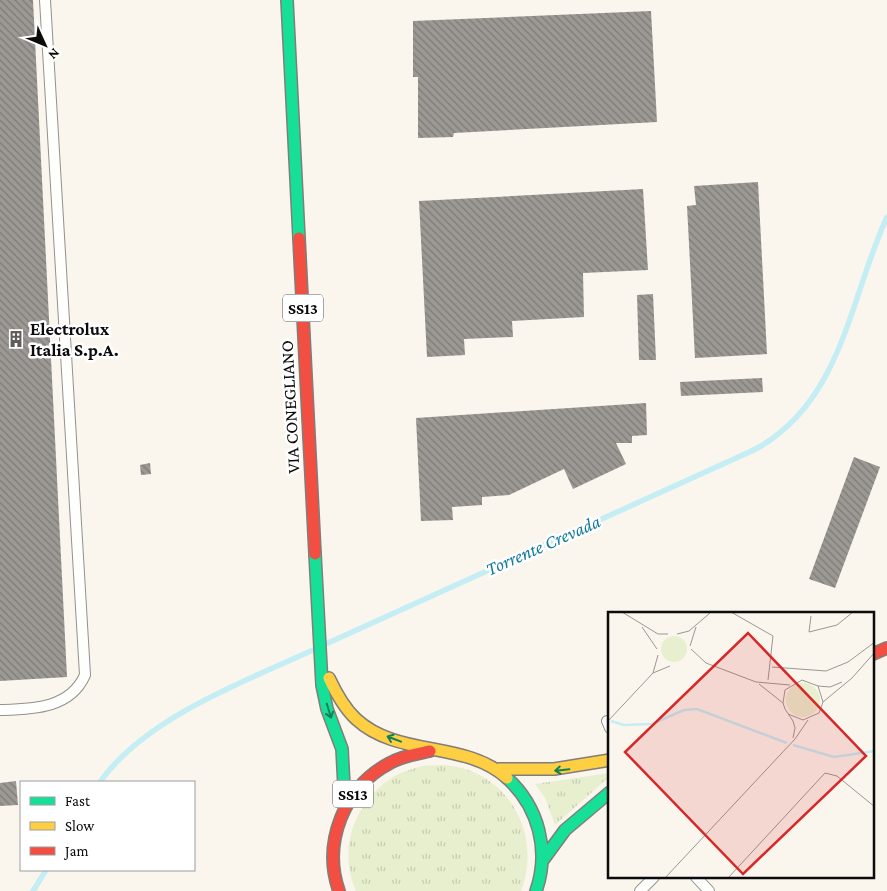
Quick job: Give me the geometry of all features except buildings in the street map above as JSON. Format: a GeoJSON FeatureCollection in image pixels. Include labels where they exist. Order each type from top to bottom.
{"type":"FeatureCollection","features":[{"type":"Feature","properties":{"kind":"main road","name":"VIA CONEGLIANO"},"geometry":{"type":"LineString","coordinates":[[287,0],[322,663]]}},
{"type":"Feature","properties":{"kind":"main road"},"geometry":{"type":"LineString","coordinates":[[874,654],[887,648]]}},
{"type":"Feature","properties":{"kind":"main road","name":"SS13"},"geometry":{"type":"LineString","coordinates":[[322,663],[342,702],[361,724],[396,741],[472,755],[499,769],[523,794],[539,825],[543,860],[536,891]]}},
{"type":"Feature","properties":{"kind":"main road","name":"SS13"},"geometry":{"type":"LineString","coordinates":[[322,663],[322,686],[342,749],[345,805]]}},
{"type":"Feature","properties":{"kind":"main road","name":"SS13"},"geometry":{"type":"LineString","coordinates":[[338,891],[332,866],[334,834],[345,805],[362,782],[386,764],[413,753],[442,750]]}},
{"type":"Feature","properties":{"kind":"main road"},"geometry":{"type":"LineString","coordinates":[[499,769],[532,772],[577,768],[608,760]]}},
{"type":"Feature","properties":{"kind":"main road"},"geometry":{"type":"LineString","coordinates":[[543,860],[565,830],[608,794]]}},
{"type":"Feature","properties":{"kind":"lane"},"geometry":{"type":"LineString","coordinates":[[0,710],[30,709],[59,702],[73,693],[85,675],[45,0]]}},
{"type":"Feature","properties":{"kind":"lane"},"geometry":{"type":"LineString","coordinates":[[640,891],[653,878]]}},
{"type":"Feature","properties":{"kind":"lane"},"geometry":{"type":"LineString","coordinates":[[697,878],[709,891]]}},
{"type":"Feature","properties":{"kind":"green space"},"geometry":{"type":"Polygon","coordinates":[[[449,765],[473,772],[491,782],[506,796],[517,812],[524,830],[527,850],[526,871],[521,891],[356,891],[348,859],[353,827],[360,813],[380,787],[393,777],[422,766],[449,765]]]}},
{"type":"Feature","properties":{"kind":"green space"},"geometry":{"type":"Polygon","coordinates":[[[608,773],[608,778],[555,825],[545,798],[535,784],[608,773]]]}},
{"type":"Feature","properties":{"kind":"waterway","name":"Torrente Crevada"},"geometry":{"type":"LineString","coordinates":[[328,643],[761,446],[788,425],[810,401],[827,373],[841,343],[874,248],[887,217]]}},
{"type":"Feature","properties":{"kind":"waterway","name":"Torrente Crevada"},"geometry":{"type":"LineString","coordinates":[[101,781],[119,759],[142,739],[169,721],[227,689],[313,650]]}},
{"type":"Feature","properties":{"kind":"waterway","name":"Torrente Crevada"},"geometry":{"type":"LineString","coordinates":[[33,891],[45,871]]}},
{"type":"Feature","properties":{"kind":"traffic: fast"},"geometry":{"type":"LineString","coordinates":[[287,0],[299,238]]}},
{"type":"Feature","properties":{"kind":"traffic: fast"},"geometry":{"type":"LineString","coordinates":[[315,554],[322,685],[327,709],[342,749],[345,805]]}},
{"type":"Feature","properties":{"kind":"traffic: fast"},"geometry":{"type":"LineString","coordinates":[[507,778],[527,802],[539,830],[542,861],[536,891]]}},
{"type":"Feature","properties":{"kind":"traffic: fast"},"geometry":{"type":"LineString","coordinates":[[543,860],[565,830],[608,794]]}},
{"type":"Feature","properties":{"kind":"traffic: slow"},"geometry":{"type":"LineString","coordinates":[[329,678],[337,695],[348,710],[356,719],[373,731],[411,745],[472,758],[490,766],[507,778]]}},
{"type":"Feature","properties":{"kind":"traffic: slow"},"geometry":{"type":"LineString","coordinates":[[499,769],[554,769],[608,760]]}},
{"type":"Feature","properties":{"kind":"traffic: jam"},"geometry":{"type":"LineString","coordinates":[[299,238],[315,554]]}},
{"type":"Feature","properties":{"kind":"traffic: jam"},"geometry":{"type":"LineString","coordinates":[[874,654],[887,648]]}},
{"type":"Feature","properties":{"kind":"traffic: jam"},"geometry":{"type":"LineString","coordinates":[[339,891],[334,873],[333,854],[341,818],[349,801],[360,786],[374,773],[390,763],[404,757],[430,751]]}},
{"type":"Feature","properties":{"kind":"place","name":"Electrolux Italia S.p.A."},"geometry":{"type":"Point","coordinates":[16,339]}}]}
